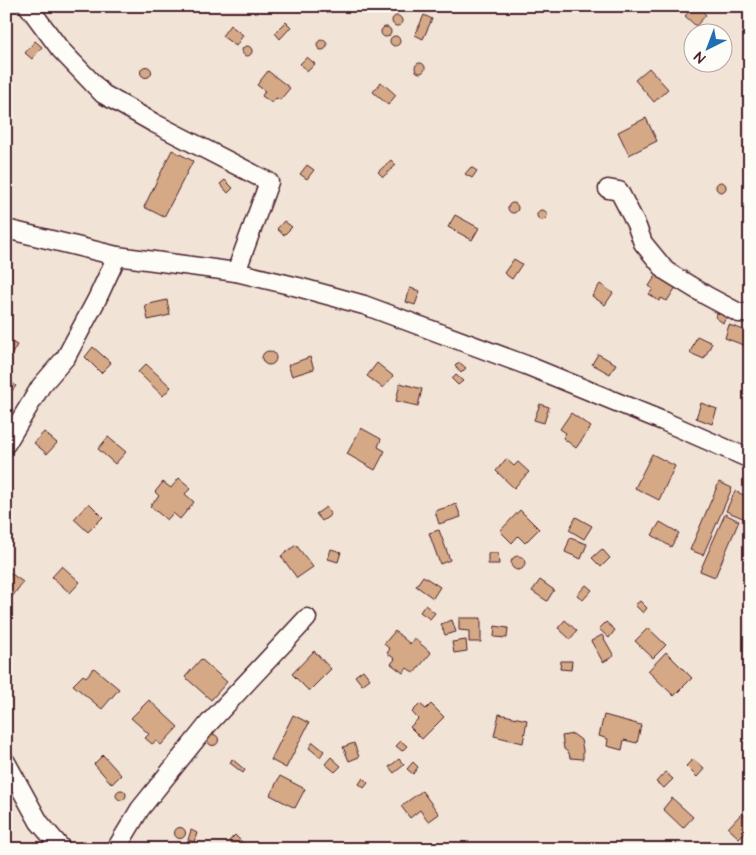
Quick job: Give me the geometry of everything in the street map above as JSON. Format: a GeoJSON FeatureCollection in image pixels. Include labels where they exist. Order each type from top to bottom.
{"type":"FeatureCollection","features":[{"type":"Feature","properties":{"kind":"street"},"geometry":{"type":"LineString","coordinates":[[28,6],[60,49],[103,94],[154,123],[269,182],[236,272]]}},
{"type":"Feature","properties":{"kind":"street"},"geometry":{"type":"LineString","coordinates":[[608,189],[619,191],[636,224],[643,243],[666,271],[739,313],[749,314],[750,312]]}},
{"type":"Feature","properties":{"kind":"street"},"geometry":{"type":"LineString","coordinates":[[6,228],[117,256],[236,272],[364,305],[526,365],[663,421],[750,460]]}},
{"type":"Feature","properties":{"kind":"street"},"geometry":{"type":"LineString","coordinates":[[6,444],[41,386],[66,357],[97,299],[117,256]]}},
{"type":"Feature","properties":{"kind":"street"},"geometry":{"type":"LineString","coordinates":[[116,849],[140,808],[209,723],[307,618]]}},
{"type":"Feature","properties":{"kind":"street"},"geometry":{"type":"LineString","coordinates":[[6,762],[39,822],[62,849]]}},
{"type":"Feature","properties":{"kind":"building"},"geometry":{"type":"Polygon","coordinates":[[[694,6],[697,6],[706,15],[700,22],[692,22],[685,16],[694,6]]]}},
{"type":"Feature","properties":{"kind":"building"},"geometry":{"type":"Polygon","coordinates":[[[424,15],[432,19],[423,39],[415,35],[424,15]]]}},
{"type":"Feature","properties":{"kind":"building"},"geometry":{"type":"Polygon","coordinates":[[[395,16],[399,16],[402,21],[401,25],[395,26],[392,23],[392,19],[395,16]]]}},
{"type":"Feature","properties":{"kind":"building"},"geometry":{"type":"Polygon","coordinates":[[[286,22],[291,27],[280,39],[275,33],[286,22]]]}},
{"type":"Feature","properties":{"kind":"building"},"geometry":{"type":"Polygon","coordinates":[[[230,25],[243,35],[236,46],[222,36],[230,25]]]}},
{"type":"Feature","properties":{"kind":"building"},"geometry":{"type":"Polygon","coordinates":[[[384,27],[388,27],[391,32],[390,36],[384,37],[381,34],[381,30],[384,27]]]}},
{"type":"Feature","properties":{"kind":"building"},"geometry":{"type":"Polygon","coordinates":[[[393,36],[397,36],[400,41],[399,45],[393,46],[390,43],[390,39],[393,36]]]}},
{"type":"Feature","properties":{"kind":"building"},"geometry":{"type":"Polygon","coordinates":[[[320,40],[324,40],[327,45],[326,49],[320,50],[317,47],[317,43],[320,40]]]}},
{"type":"Feature","properties":{"kind":"building"},"geometry":{"type":"Polygon","coordinates":[[[35,41],[42,47],[32,59],[25,53],[35,41]]]}},
{"type":"Feature","properties":{"kind":"building"},"geometry":{"type":"Polygon","coordinates":[[[245,46],[249,46],[252,51],[251,55],[245,56],[242,53],[242,49],[245,46]]]}},
{"type":"Feature","properties":{"kind":"building"},"geometry":{"type":"Polygon","coordinates":[[[307,57],[315,64],[308,71],[300,64],[307,57]]]}},
{"type":"Feature","properties":{"kind":"building"},"geometry":{"type":"Polygon","coordinates":[[[418,63],[422,63],[425,68],[424,72],[418,73],[415,70],[415,66],[418,63]]]}},
{"type":"Feature","properties":{"kind":"building"},"geometry":{"type":"Polygon","coordinates":[[[144,67],[148,67],[151,72],[150,76],[144,77],[141,74],[141,70],[144,67]]]}},
{"type":"Feature","properties":{"kind":"building"},"geometry":{"type":"Polygon","coordinates":[[[649,68],[668,89],[654,102],[635,80],[649,68]]]}},
{"type":"Feature","properties":{"kind":"building"},"geometry":{"type":"Polygon","coordinates":[[[268,71],[290,88],[280,100],[276,98],[272,103],[262,96],[265,91],[257,85],[268,71]]]}},
{"type":"Feature","properties":{"kind":"building"},"geometry":{"type":"Polygon","coordinates":[[[381,82],[396,95],[388,105],[373,92],[381,82]]]}},
{"type":"Feature","properties":{"kind":"building"},"geometry":{"type":"Polygon","coordinates":[[[646,118],[657,141],[629,155],[618,132],[646,118]]]}},
{"type":"Feature","properties":{"kind":"building"},"geometry":{"type":"Polygon","coordinates":[[[172,150],[193,161],[164,217],[144,207],[172,150]]]}},
{"type":"Feature","properties":{"kind":"building"},"geometry":{"type":"Polygon","coordinates":[[[391,160],[396,165],[383,177],[378,172],[391,160]]]}},
{"type":"Feature","properties":{"kind":"building"},"geometry":{"type":"Polygon","coordinates":[[[307,165],[314,170],[307,179],[300,174],[307,165]]]}},
{"type":"Feature","properties":{"kind":"building"},"geometry":{"type":"Polygon","coordinates":[[[471,167],[477,171],[472,178],[465,174],[471,167]]]}},
{"type":"Feature","properties":{"kind":"building"},"geometry":{"type":"Polygon","coordinates":[[[225,180],[233,188],[228,193],[220,184],[225,180]]]}},
{"type":"Feature","properties":{"kind":"building"},"geometry":{"type":"Polygon","coordinates":[[[719,182],[723,182],[726,187],[725,191],[719,192],[716,189],[716,185],[719,182]]]}},
{"type":"Feature","properties":{"kind":"building"},"geometry":{"type":"Polygon","coordinates":[[[511,203],[515,203],[518,208],[517,212],[511,213],[508,210],[508,206],[511,203]]]}},
{"type":"Feature","properties":{"kind":"building"},"geometry":{"type":"Polygon","coordinates":[[[540,210],[544,210],[547,215],[546,219],[540,220],[537,217],[537,213],[540,210]]]}},
{"type":"Feature","properties":{"kind":"building"},"geometry":{"type":"Polygon","coordinates":[[[455,215],[479,228],[472,240],[448,227],[455,215]]]}},
{"type":"Feature","properties":{"kind":"building"},"geometry":{"type":"Polygon","coordinates":[[[284,221],[292,227],[284,235],[277,229],[284,221]]]}},
{"type":"Feature","properties":{"kind":"building"},"geometry":{"type":"Polygon","coordinates":[[[514,259],[522,264],[512,279],[504,273],[514,259]]]}},
{"type":"Feature","properties":{"kind":"building"},"geometry":{"type":"Polygon","coordinates":[[[657,274],[676,287],[667,301],[661,298],[659,301],[649,294],[653,289],[649,286],[657,274]]]}},
{"type":"Feature","properties":{"kind":"building"},"geometry":{"type":"Polygon","coordinates":[[[600,284],[613,293],[605,305],[592,296],[600,284]]]}},
{"type":"Feature","properties":{"kind":"building"},"geometry":{"type":"Polygon","coordinates":[[[410,288],[420,291],[415,305],[406,302],[410,288]]]}},
{"type":"Feature","properties":{"kind":"building"},"geometry":{"type":"Polygon","coordinates":[[[167,300],[170,315],[148,320],[145,305],[167,300]]]}},
{"type":"Feature","properties":{"kind":"building"},"geometry":{"type":"Polygon","coordinates":[[[718,312],[726,318],[723,323],[715,317],[718,312]]]}},
{"type":"Feature","properties":{"kind":"building"},"geometry":{"type":"Polygon","coordinates":[[[729,325],[750,332],[746,346],[725,338],[729,325]]]}},
{"type":"Feature","properties":{"kind":"building"},"geometry":{"type":"Polygon","coordinates":[[[697,336],[712,343],[704,359],[690,353],[697,336]]]}},
{"type":"Feature","properties":{"kind":"building"},"geometry":{"type":"Polygon","coordinates":[[[6,339],[17,345],[6,364],[6,339]]]}},
{"type":"Feature","properties":{"kind":"building"},"geometry":{"type":"Polygon","coordinates":[[[93,347],[111,363],[101,373],[85,357],[93,347]]]}},
{"type":"Feature","properties":{"kind":"building"},"geometry":{"type":"Polygon","coordinates":[[[269,351],[274,353],[276,358],[274,363],[269,365],[264,363],[262,358],[264,353],[269,351]]]}},
{"type":"Feature","properties":{"kind":"building"},"geometry":{"type":"Polygon","coordinates":[[[598,354],[616,364],[610,374],[592,364],[598,354]]]}},
{"type":"Feature","properties":{"kind":"building"},"geometry":{"type":"Polygon","coordinates":[[[310,357],[314,369],[292,376],[288,365],[310,357]]]}},
{"type":"Feature","properties":{"kind":"building"},"geometry":{"type":"Polygon","coordinates":[[[459,362],[466,368],[461,373],[455,366],[459,362]]]}},
{"type":"Feature","properties":{"kind":"building"},"geometry":{"type":"Polygon","coordinates":[[[377,363],[393,376],[383,388],[367,376],[377,363]]]}},
{"type":"Feature","properties":{"kind":"building"},"geometry":{"type":"Polygon","coordinates":[[[146,364],[171,387],[163,396],[138,372],[146,364]]]}},
{"type":"Feature","properties":{"kind":"building"},"geometry":{"type":"Polygon","coordinates":[[[456,375],[463,381],[458,385],[452,379],[456,375]]]}},
{"type":"Feature","properties":{"kind":"building"},"geometry":{"type":"Polygon","coordinates":[[[6,378],[16,386],[6,398],[6,378]]]}},
{"type":"Feature","properties":{"kind":"building"},"geometry":{"type":"Polygon","coordinates":[[[400,383],[422,389],[418,406],[396,401],[400,383]]]}},
{"type":"Feature","properties":{"kind":"building"},"geometry":{"type":"Polygon","coordinates":[[[701,403],[717,409],[712,424],[696,418],[701,403]]]}},
{"type":"Feature","properties":{"kind":"building"},"geometry":{"type":"Polygon","coordinates":[[[540,404],[549,407],[544,423],[534,420],[540,404]]]}},
{"type":"Feature","properties":{"kind":"building"},"geometry":{"type":"Polygon","coordinates":[[[571,413],[591,427],[576,448],[563,438],[566,433],[560,429],[571,413]]]}},
{"type":"Feature","properties":{"kind":"building"},"geometry":{"type":"Polygon","coordinates":[[[361,428],[381,439],[378,447],[385,451],[375,470],[347,454],[361,428]]]}},
{"type":"Feature","properties":{"kind":"building"},"geometry":{"type":"Polygon","coordinates":[[[44,432],[57,443],[47,454],[34,443],[44,432]]]}},
{"type":"Feature","properties":{"kind":"building"},"geometry":{"type":"Polygon","coordinates":[[[108,437],[126,452],[115,464],[98,449],[108,437]]]}},
{"type":"Feature","properties":{"kind":"building"},"geometry":{"type":"Polygon","coordinates":[[[652,454],[675,466],[659,500],[635,488],[652,454]]]}},
{"type":"Feature","properties":{"kind":"building"},"geometry":{"type":"Polygon","coordinates":[[[506,459],[514,466],[518,462],[529,472],[514,488],[496,471],[506,459]]]}},
{"type":"Feature","properties":{"kind":"building"},"geometry":{"type":"Polygon","coordinates":[[[179,478],[191,488],[185,494],[194,502],[180,519],[173,513],[167,520],[150,506],[159,496],[155,492],[163,482],[171,488],[179,478]]]}},
{"type":"Feature","properties":{"kind":"building"},"geometry":{"type":"Polygon","coordinates":[[[719,482],[732,488],[703,555],[690,550],[719,482]]]}},
{"type":"Feature","properties":{"kind":"building"},"geometry":{"type":"Polygon","coordinates":[[[735,491],[750,498],[750,521],[726,511],[735,491]]]}},
{"type":"Feature","properties":{"kind":"building"},"geometry":{"type":"Polygon","coordinates":[[[89,503],[103,517],[88,532],[74,519],[89,503]]]}},
{"type":"Feature","properties":{"kind":"building"},"geometry":{"type":"Polygon","coordinates":[[[456,504],[461,517],[439,524],[435,511],[456,504]]]}},
{"type":"Feature","properties":{"kind":"building"},"geometry":{"type":"Polygon","coordinates":[[[326,507],[331,515],[322,521],[316,514],[326,507]]]}},
{"type":"Feature","properties":{"kind":"building"},"geometry":{"type":"Polygon","coordinates":[[[520,510],[539,529],[525,543],[518,536],[512,543],[500,531],[520,510]]]}},
{"type":"Feature","properties":{"kind":"building"},"geometry":{"type":"Polygon","coordinates":[[[725,514],[739,521],[715,577],[700,571],[725,514]]]}},
{"type":"Feature","properties":{"kind":"building"},"geometry":{"type":"Polygon","coordinates":[[[576,517],[592,526],[584,539],[569,530],[576,517]]]}},
{"type":"Feature","properties":{"kind":"building"},"geometry":{"type":"Polygon","coordinates":[[[660,522],[679,533],[671,547],[652,535],[660,522]]]}},
{"type":"Feature","properties":{"kind":"building"},"geometry":{"type":"Polygon","coordinates":[[[439,530],[450,560],[440,564],[429,533],[439,530]]]}},
{"type":"Feature","properties":{"kind":"building"},"geometry":{"type":"Polygon","coordinates":[[[570,538],[587,544],[581,559],[565,552],[570,538]]]}},
{"type":"Feature","properties":{"kind":"building"},"geometry":{"type":"Polygon","coordinates":[[[296,545],[313,567],[297,578],[281,556],[296,545]]]}},
{"type":"Feature","properties":{"kind":"building"},"geometry":{"type":"Polygon","coordinates":[[[331,549],[341,552],[338,562],[328,559],[331,549]]]}},
{"type":"Feature","properties":{"kind":"building"},"geometry":{"type":"Polygon","coordinates":[[[602,549],[610,558],[601,567],[592,558],[602,549]]]}},
{"type":"Feature","properties":{"kind":"building"},"geometry":{"type":"Polygon","coordinates":[[[488,553],[498,553],[499,564],[488,564],[488,553]]]}},
{"type":"Feature","properties":{"kind":"building"},"geometry":{"type":"Polygon","coordinates":[[[518,556],[523,558],[525,563],[523,568],[518,570],[513,568],[511,563],[513,558],[518,556]]]}},
{"type":"Feature","properties":{"kind":"building"},"geometry":{"type":"Polygon","coordinates":[[[62,566],[80,582],[70,593],[52,577],[62,566]]]}},
{"type":"Feature","properties":{"kind":"building"},"geometry":{"type":"Polygon","coordinates":[[[6,570],[23,582],[6,605],[6,570]]]}},
{"type":"Feature","properties":{"kind":"building"},"geometry":{"type":"Polygon","coordinates":[[[423,576],[440,587],[433,598],[416,586],[423,576]]]}},
{"type":"Feature","properties":{"kind":"building"},"geometry":{"type":"Polygon","coordinates":[[[540,580],[554,590],[547,601],[532,591],[540,580]]]}},
{"type":"Feature","properties":{"kind":"building"},"geometry":{"type":"Polygon","coordinates":[[[586,585],[592,590],[583,600],[577,595],[586,585]]]}},
{"type":"Feature","properties":{"kind":"building"},"geometry":{"type":"Polygon","coordinates":[[[640,601],[647,608],[643,613],[635,605],[640,601]]]}},
{"type":"Feature","properties":{"kind":"building"},"geometry":{"type":"Polygon","coordinates":[[[425,605],[435,613],[430,619],[420,612],[425,605]]]}},
{"type":"Feature","properties":{"kind":"building"},"geometry":{"type":"Polygon","coordinates":[[[459,618],[481,618],[481,642],[469,642],[469,631],[459,630],[459,618]]]}},
{"type":"Feature","properties":{"kind":"building"},"geometry":{"type":"Polygon","coordinates":[[[452,620],[456,632],[445,635],[441,624],[452,620]]]}},
{"type":"Feature","properties":{"kind":"building"},"geometry":{"type":"Polygon","coordinates":[[[565,620],[577,631],[570,639],[558,628],[565,620]]]}},
{"type":"Feature","properties":{"kind":"building"},"geometry":{"type":"Polygon","coordinates":[[[606,622],[615,630],[609,638],[599,629],[606,622]]]}},
{"type":"Feature","properties":{"kind":"building"},"geometry":{"type":"Polygon","coordinates":[[[495,626],[508,628],[507,638],[494,637],[495,626]]]}},
{"type":"Feature","properties":{"kind":"building"},"geometry":{"type":"Polygon","coordinates":[[[648,628],[666,645],[653,658],[635,641],[648,628]]]}},
{"type":"Feature","properties":{"kind":"building"},"geometry":{"type":"Polygon","coordinates":[[[395,631],[410,644],[414,638],[431,653],[414,673],[407,668],[403,673],[391,664],[395,659],[387,653],[390,649],[384,644],[395,631]]]}},
{"type":"Feature","properties":{"kind":"building"},"geometry":{"type":"Polygon","coordinates":[[[602,635],[614,656],[603,662],[591,641],[602,635]]]}},
{"type":"Feature","properties":{"kind":"building"},"geometry":{"type":"Polygon","coordinates":[[[466,640],[467,651],[454,653],[452,642],[466,640]]]}},
{"type":"Feature","properties":{"kind":"building"},"geometry":{"type":"Polygon","coordinates":[[[314,651],[331,669],[309,691],[292,674],[314,651]]]}},
{"type":"Feature","properties":{"kind":"building"},"geometry":{"type":"Polygon","coordinates":[[[666,652],[692,678],[674,696],[648,671],[666,652]]]}},
{"type":"Feature","properties":{"kind":"building"},"geometry":{"type":"Polygon","coordinates":[[[201,659],[227,682],[211,700],[185,677],[201,659]]]}},
{"type":"Feature","properties":{"kind":"building"},"geometry":{"type":"Polygon","coordinates":[[[561,661],[572,661],[571,670],[560,669],[561,661]]]}},
{"type":"Feature","properties":{"kind":"building"},"geometry":{"type":"Polygon","coordinates":[[[94,668],[119,689],[102,709],[73,685],[83,675],[86,677],[94,668]]]}},
{"type":"Feature","properties":{"kind":"building"},"geometry":{"type":"Polygon","coordinates":[[[363,670],[370,679],[362,685],[355,676],[363,670]]]}},
{"type":"Feature","properties":{"kind":"building"},"geometry":{"type":"Polygon","coordinates":[[[750,680],[750,694],[743,687],[750,680]]]}},
{"type":"Feature","properties":{"kind":"building"},"geometry":{"type":"Polygon","coordinates":[[[149,700],[178,727],[161,745],[156,741],[152,744],[145,738],[149,734],[131,718],[149,700]]]}},
{"type":"Feature","properties":{"kind":"building"},"geometry":{"type":"Polygon","coordinates":[[[420,704],[426,709],[431,704],[444,717],[422,739],[410,727],[418,719],[412,712],[420,704]]]}},
{"type":"Feature","properties":{"kind":"building"},"geometry":{"type":"Polygon","coordinates":[[[499,714],[527,720],[523,743],[494,736],[499,714]]]}},
{"type":"Feature","properties":{"kind":"building"},"geometry":{"type":"Polygon","coordinates":[[[293,715],[309,723],[286,768],[271,760],[293,715]]]}},
{"type":"Feature","properties":{"kind":"building"},"geometry":{"type":"Polygon","coordinates":[[[604,715],[641,725],[637,743],[624,740],[622,750],[607,746],[608,739],[599,736],[604,715]]]}},
{"type":"Feature","properties":{"kind":"building"},"geometry":{"type":"Polygon","coordinates":[[[573,734],[581,740],[583,759],[570,758],[569,753],[564,749],[562,736],[573,734]]]}},
{"type":"Feature","properties":{"kind":"building"},"geometry":{"type":"Polygon","coordinates":[[[211,735],[215,735],[218,740],[217,744],[211,745],[208,742],[208,738],[211,735]]]}},
{"type":"Feature","properties":{"kind":"building"},"geometry":{"type":"Polygon","coordinates":[[[401,741],[407,746],[402,751],[396,746],[401,741]]]}},
{"type":"Feature","properties":{"kind":"building"},"geometry":{"type":"Polygon","coordinates":[[[313,742],[324,751],[320,757],[309,748],[313,742]]]}},
{"type":"Feature","properties":{"kind":"building"},"geometry":{"type":"Polygon","coordinates":[[[354,743],[359,757],[349,761],[343,747],[354,743]]]}},
{"type":"Feature","properties":{"kind":"building"},"geometry":{"type":"Polygon","coordinates":[[[103,755],[121,775],[112,784],[94,764],[103,755]]]}},
{"type":"Feature","properties":{"kind":"building"},"geometry":{"type":"Polygon","coordinates":[[[331,757],[341,766],[335,772],[325,764],[331,757]]]}},
{"type":"Feature","properties":{"kind":"building"},"geometry":{"type":"Polygon","coordinates":[[[232,759],[245,770],[243,773],[230,763],[232,759]]]}},
{"type":"Feature","properties":{"kind":"building"},"geometry":{"type":"Polygon","coordinates":[[[399,759],[404,765],[394,773],[389,767],[399,759]]]}},
{"type":"Feature","properties":{"kind":"building"},"geometry":{"type":"Polygon","coordinates":[[[693,759],[704,769],[697,777],[686,766],[693,759]]]}},
{"type":"Feature","properties":{"kind":"building"},"geometry":{"type":"Polygon","coordinates":[[[413,762],[418,767],[413,774],[407,769],[413,762]]]}},
{"type":"Feature","properties":{"kind":"building"},"geometry":{"type":"Polygon","coordinates":[[[665,772],[673,779],[664,788],[656,782],[665,772]]]}},
{"type":"Feature","properties":{"kind":"building"},"geometry":{"type":"Polygon","coordinates":[[[280,776],[305,789],[295,808],[270,795],[280,776]]]}},
{"type":"Feature","properties":{"kind":"building"},"geometry":{"type":"Polygon","coordinates":[[[363,778],[368,783],[364,788],[359,784],[363,778]]]}},
{"type":"Feature","properties":{"kind":"building"},"geometry":{"type":"Polygon","coordinates":[[[119,790],[123,790],[126,795],[125,799],[119,800],[116,797],[116,793],[119,790]]]}},
{"type":"Feature","properties":{"kind":"building"},"geometry":{"type":"Polygon","coordinates":[[[422,791],[439,814],[428,822],[420,810],[410,818],[401,806],[422,791]]]}},
{"type":"Feature","properties":{"kind":"building"},"geometry":{"type":"Polygon","coordinates":[[[672,798],[693,817],[683,828],[663,809],[672,798]]]}},
{"type":"Feature","properties":{"kind":"building"},"geometry":{"type":"Polygon","coordinates":[[[742,813],[750,820],[750,839],[744,833],[739,838],[728,828],[742,813]]]}},
{"type":"Feature","properties":{"kind":"building"},"geometry":{"type":"Polygon","coordinates":[[[180,827],[186,833],[180,839],[174,833],[180,827]]]}},
{"type":"Feature","properties":{"kind":"building"},"geometry":{"type":"Polygon","coordinates":[[[191,830],[197,833],[194,842],[188,840],[191,830]]]}},
{"type":"Feature","properties":{"kind":"building"},"geometry":{"type":"Polygon","coordinates":[[[235,835],[249,849],[236,849],[229,841],[235,835]]]}}]}
